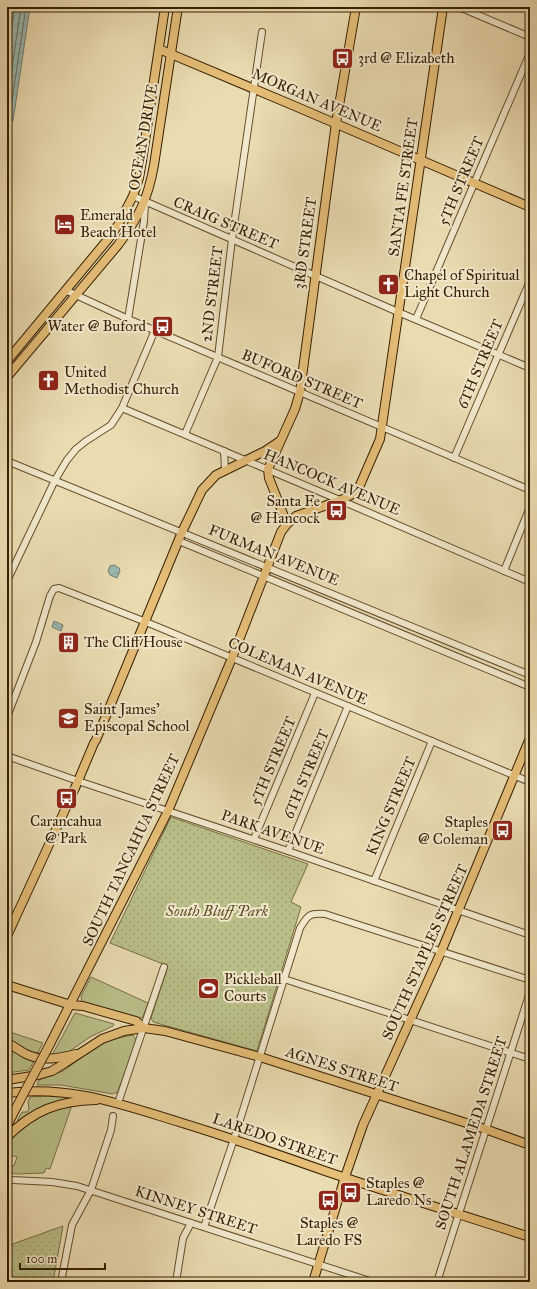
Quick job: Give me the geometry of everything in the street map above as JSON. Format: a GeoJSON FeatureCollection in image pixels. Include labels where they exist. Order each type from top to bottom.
{"type":"FeatureCollection","features":[{"type":"Feature","properties":{"kind":"main road","name":"OCEAN DRIVE"},"geometry":{"type":"LineString","coordinates":[[7,361],[109,238],[127,210],[139,178],[165,7]]}},
{"type":"Feature","properties":{"kind":"main road","name":"OCEAN DRIVE"},"geometry":{"type":"LineString","coordinates":[[145,202],[151,184],[178,7]]}},
{"type":"Feature","properties":{"kind":"main road","name":"3RD STREET"},"geometry":{"type":"LineString","coordinates":[[268,469],[295,409],[300,392],[336,123],[356,7]]}},
{"type":"Feature","properties":{"kind":"main road","name":"SANTA FE STREET"},"geometry":{"type":"LineString","coordinates":[[357,492],[380,439],[443,7]]}},
{"type":"Feature","properties":{"kind":"main road","name":"MORGAN AVENUE"},"geometry":{"type":"LineString","coordinates":[[159,49],[336,123],[530,207]]}},
{"type":"Feature","properties":{"kind":"main road"},"geometry":{"type":"LineString","coordinates":[[7,377],[125,237],[145,202]]}},
{"type":"Feature","properties":{"kind":"main road"},"geometry":{"type":"LineString","coordinates":[[7,936],[78,781],[146,622],[182,532],[202,490],[216,475],[265,451],[282,439]]}},
{"type":"Feature","properties":{"kind":"main road"},"geometry":{"type":"LineString","coordinates":[[268,469],[269,478],[287,524]]}},
{"type":"Feature","properties":{"kind":"main road"},"geometry":{"type":"LineString","coordinates":[[341,500],[357,492]]}},
{"type":"Feature","properties":{"kind":"main road","name":"SOUTH TANCAHUA STREET"},"geometry":{"type":"LineString","coordinates":[[7,1126],[71,1005],[168,811],[232,658],[281,532],[296,516],[341,500]]}},
{"type":"Feature","properties":{"kind":"main road","name":"SOUTH STAPLES STREET"},"geometry":{"type":"LineString","coordinates":[[313,1282],[358,1138],[376,1094],[441,952],[530,738]]}},
{"type":"Feature","properties":{"kind":"main road"},"geometry":{"type":"LineString","coordinates":[[7,985],[71,1005],[83,1006],[136,1022],[144,1028]]}},
{"type":"Feature","properties":{"kind":"main road"},"geometry":{"type":"LineString","coordinates":[[7,1080],[38,1075],[52,1070],[102,1038],[113,1034],[144,1028]]}},
{"type":"Feature","properties":{"kind":"main road","name":"AGNES STREET"},"geometry":{"type":"LineString","coordinates":[[144,1028],[165,1032],[260,1057],[530,1144]]}},
{"type":"Feature","properties":{"kind":"main road"},"geometry":{"type":"LineString","coordinates":[[7,1043],[33,1057],[43,1059],[79,1053]]}},
{"type":"Feature","properties":{"kind":"main road","name":"LAREDO STREET"},"geometry":{"type":"LineString","coordinates":[[7,1093],[50,1091],[86,1095],[118,1103],[234,1139],[345,1178],[459,1213],[530,1237]]}},
{"type":"Feature","properties":{"kind":"main road"},"geometry":{"type":"LineString","coordinates":[[7,1137],[25,1120],[50,1107],[71,1102],[105,1100]]}},
{"type":"Feature","properties":{"kind":"main road"},"geometry":{"type":"LineString","coordinates":[[7,1117],[15,1110]]}},
{"type":"Feature","properties":{"kind":"street"},"geometry":{"type":"LineString","coordinates":[[459,7],[530,37]]}},
{"type":"Feature","properties":{"kind":"street","name":"2ND STREET"},"geometry":{"type":"LineString","coordinates":[[185,434],[218,357],[232,239],[255,89],[262,32]]}},
{"type":"Feature","properties":{"kind":"street","name":"5TH STREET"},"geometry":{"type":"LineString","coordinates":[[416,319],[530,53]]}},
{"type":"Feature","properties":{"kind":"street","name":"CRAIG STREET"},"geometry":{"type":"LineString","coordinates":[[133,196],[530,368]]}},
{"type":"Feature","properties":{"kind":"street","name":"OCEAN DRIVE"},"geometry":{"type":"LineString","coordinates":[[128,318],[144,221],[145,202]]}},
{"type":"Feature","properties":{"kind":"street","name":"6TH STREET"},"geometry":{"type":"LineString","coordinates":[[454,458],[530,281]]}},
{"type":"Feature","properties":{"kind":"street","name":"BUFORD STREET"},"geometry":{"type":"LineString","coordinates":[[65,290],[75,296],[530,490]]}},
{"type":"Feature","properties":{"kind":"street"},"geometry":{"type":"LineString","coordinates":[[7,581],[55,480],[67,460],[76,449],[86,441],[111,425],[122,408],[155,330]]}},
{"type":"Feature","properties":{"kind":"street","name":"HANCOCK AVENUE"},"geometry":{"type":"LineString","coordinates":[[122,408],[356,506],[530,582]]}},
{"type":"Feature","properties":{"kind":"street"},"geometry":{"type":"LineString","coordinates":[[224,451],[226,470]]}},
{"type":"Feature","properties":{"kind":"street","name":"FURMAN AVENUE"},"geometry":{"type":"LineString","coordinates":[[7,461],[530,676]]}},
{"type":"Feature","properties":{"kind":"street"},"geometry":{"type":"LineString","coordinates":[[356,506],[357,492]]}},
{"type":"Feature","properties":{"kind":"street"},"geometry":{"type":"LineString","coordinates":[[504,571],[530,507]]}},
{"type":"Feature","properties":{"kind":"street","name":"FURMAN AVENUE"},"geometry":{"type":"LineString","coordinates":[[179,541],[530,686]]}},
{"type":"Feature","properties":{"kind":"street","name":"COLEMAN AVENUE"},"geometry":{"type":"LineString","coordinates":[[7,717],[36,642],[50,596],[54,589],[59,588],[146,622],[530,782]]}},
{"type":"Feature","properties":{"kind":"street"},"geometry":{"type":"LineString","coordinates":[[363,618],[367,608]]}},
{"type":"Feature","properties":{"kind":"street"},"geometry":{"type":"LineString","coordinates":[[452,654],[456,645]]}},
{"type":"Feature","properties":{"kind":"street","name":"5TH STREET"},"geometry":{"type":"LineString","coordinates":[[254,839],[316,693]]}},
{"type":"Feature","properties":{"kind":"street","name":"6TH STREET"},"geometry":{"type":"LineString","coordinates":[[288,851],[348,706]]}},
{"type":"Feature","properties":{"kind":"street","name":"KING STREET"},"geometry":{"type":"LineString","coordinates":[[374,880],[432,741]]}},
{"type":"Feature","properties":{"kind":"street","name":"PARK AVENUE"},"geometry":{"type":"LineString","coordinates":[[7,756],[374,880],[458,911],[530,935]]}},
{"type":"Feature","properties":{"kind":"street"},"geometry":{"type":"LineString","coordinates":[[204,1227],[234,1139],[300,928],[308,916],[312,914],[325,914],[530,980]]}},
{"type":"Feature","properties":{"kind":"street"},"geometry":{"type":"LineString","coordinates":[[118,1103],[164,967]]}},
{"type":"Feature","properties":{"kind":"street"},"geometry":{"type":"LineString","coordinates":[[284,980],[530,1059]]}},
{"type":"Feature","properties":{"kind":"street","name":"SOUTH ALAMEDA STREET"},"geometry":{"type":"LineString","coordinates":[[437,1282],[530,992]]}},
{"type":"Feature","properties":{"kind":"street"},"geometry":{"type":"LineString","coordinates":[[60,1282],[72,1225],[91,1190],[111,1130],[113,1116]]}},
{"type":"Feature","properties":{"kind":"street","name":"KINNEY STREET"},"geometry":{"type":"LineString","coordinates":[[10,1180],[64,1183],[91,1190],[373,1282]]}},
{"type":"Feature","properties":{"kind":"street"},"geometry":{"type":"LineString","coordinates":[[176,1282],[183,1238],[191,1223]]}},
{"type":"Feature","properties":{"kind":"green space","name":"South Bluff Park"},"geometry":{"type":"Polygon","coordinates":[[[171,817],[308,864],[291,902],[301,907],[257,1051],[153,1022],[151,1018],[168,966],[110,943],[171,817]]]}},
{"type":"Feature","properties":{"kind":"green space"},"geometry":{"type":"Polygon","coordinates":[[[91,977],[148,1003],[143,1017],[137,1019],[84,1004],[81,996],[91,977]]]}},
{"type":"Feature","properties":{"kind":"green space"},"geometry":{"type":"Polygon","coordinates":[[[75,1013],[114,1024],[113,1026],[90,1037],[67,1053],[51,1057],[75,1013]]]}},
{"type":"Feature","properties":{"kind":"green space"},"geometry":{"type":"Polygon","coordinates":[[[7,1031],[43,1043],[36,1056],[7,1041],[7,1031]]]}},
{"type":"Feature","properties":{"kind":"green space"},"geometry":{"type":"Polygon","coordinates":[[[133,1035],[137,1041],[117,1093],[113,1094],[61,1085],[37,1085],[39,1080],[63,1071],[96,1047],[108,1041],[133,1035]]]}},
{"type":"Feature","properties":{"kind":"green space"},"geometry":{"type":"Polygon","coordinates":[[[7,1046],[34,1061],[29,1070],[7,1073],[7,1046]]]}},
{"type":"Feature","properties":{"kind":"green space"},"geometry":{"type":"Polygon","coordinates":[[[30,1097],[68,1097],[68,1100],[18,1123],[17,1121],[22,1112],[27,1112],[29,1109],[28,1102],[30,1097]]]}},
{"type":"Feature","properties":{"kind":"green space"},"geometry":{"type":"Polygon","coordinates":[[[72,1105],[50,1169],[46,1168],[44,1173],[16,1174],[7,1171],[7,1164],[14,1166],[17,1157],[7,1154],[7,1144],[14,1136],[36,1118],[72,1105]]]}},
{"type":"Feature","properties":{"kind":"green space"},"geometry":{"type":"Polygon","coordinates":[[[63,1226],[53,1282],[7,1282],[7,1246],[63,1226]]]}},
{"type":"Feature","properties":{"kind":"water"},"geometry":{"type":"Polygon","coordinates":[[[7,7],[30,7],[13,121],[8,120],[7,128],[7,7]]]}},
{"type":"Feature","properties":{"kind":"water"},"geometry":{"type":"Polygon","coordinates":[[[114,565],[119,568],[120,571],[117,578],[110,575],[108,571],[110,566],[114,565]]]}},
{"type":"Feature","properties":{"kind":"water"},"geometry":{"type":"Polygon","coordinates":[[[54,621],[63,625],[61,631],[52,627],[54,621]]]}},
{"type":"Feature","properties":{"kind":"place","name":"3rd @ Elizabeth"},"geometry":{"type":"Point","coordinates":[342,58]}},
{"type":"Feature","properties":{"kind":"place","name":"Emerald Beach Hotel"},"geometry":{"type":"Point","coordinates":[64,224]}},
{"type":"Feature","properties":{"kind":"place","name":"Chapel of Spiritual Light Church"},"geometry":{"type":"Point","coordinates":[389,284]}},
{"type":"Feature","properties":{"kind":"place","name":"Water @ Buford"},"geometry":{"type":"Point","coordinates":[162,326]}},
{"type":"Feature","properties":{"kind":"place","name":"United Methodist Church"},"geometry":{"type":"Point","coordinates":[48,381]}},
{"type":"Feature","properties":{"kind":"place","name":"Santa Fe @ Hancock"},"geometry":{"type":"Point","coordinates":[336,510]}},
{"type":"Feature","properties":{"kind":"place","name":"The Cliff House"},"geometry":{"type":"Point","coordinates":[68,642]}},
{"type":"Feature","properties":{"kind":"place","name":"Saint James' Episcopal School"},"geometry":{"type":"Point","coordinates":[68,718]}},
{"type":"Feature","properties":{"kind":"place","name":"Carancahua @ Park"},"geometry":{"type":"Point","coordinates":[66,798]}},
{"type":"Feature","properties":{"kind":"place","name":"Staples @ Coleman"},"geometry":{"type":"Point","coordinates":[503,831]}},
{"type":"Feature","properties":{"kind":"place","name":"Pickleball Courts"},"geometry":{"type":"Point","coordinates":[209,988]}},
{"type":"Feature","properties":{"kind":"place","name":"Staples @ Laredo Ns"},"geometry":{"type":"Point","coordinates":[351,1192]}},
{"type":"Feature","properties":{"kind":"place","name":"Staples @ Laredo FS"},"geometry":{"type":"Point","coordinates":[329,1200]}}]}
